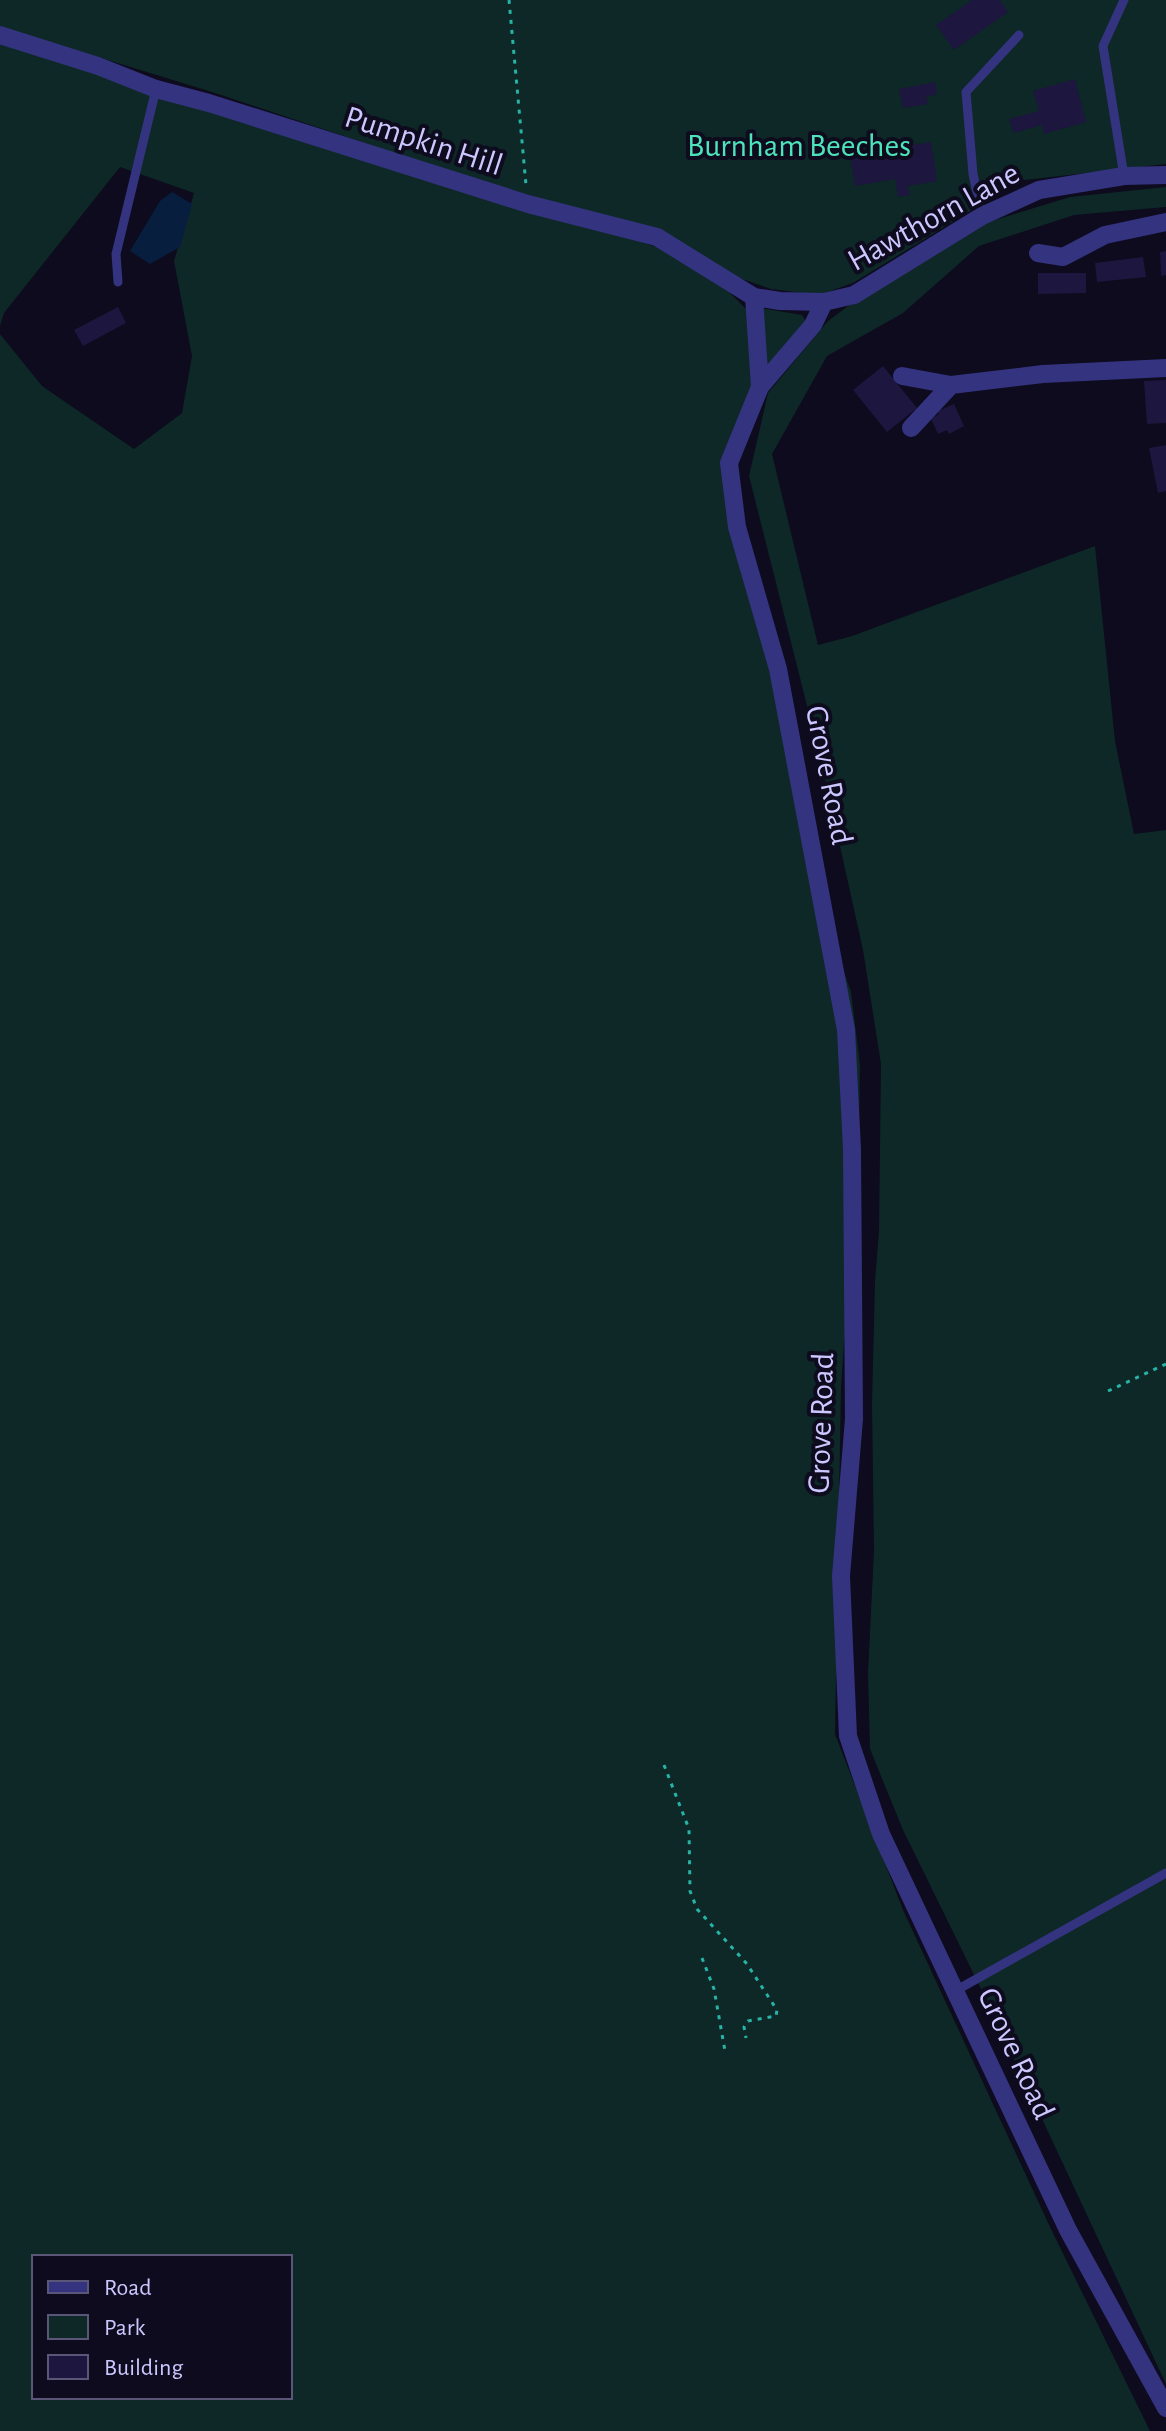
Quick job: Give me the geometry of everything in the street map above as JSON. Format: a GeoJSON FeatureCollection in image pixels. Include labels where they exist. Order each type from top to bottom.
{"type":"FeatureCollection","features":[{"type":"Feature","properties":{"kind":"street","name":"Pumpkin Hill"},"geometry":{"type":"LineString","coordinates":[[0,35],[98,66],[156,89],[528,204],[657,237],[754,297],[824,302]]}},
{"type":"Feature","properties":{"kind":"street","name":"Hawthorn Lane"},"geometry":{"type":"LineString","coordinates":[[824,302],[854,295],[982,216],[1039,190],[1124,176],[1166,175]]}},
{"type":"Feature","properties":{"kind":"street"},"geometry":{"type":"LineString","coordinates":[[1038,253],[1063,257],[1105,235],[1166,222]]}},
{"type":"Feature","properties":{"kind":"street","name":"Grove Road"},"geometry":{"type":"LineString","coordinates":[[754,297],[760,387]]}},
{"type":"Feature","properties":{"kind":"street","name":"Grove Road"},"geometry":{"type":"LineString","coordinates":[[824,302],[813,325],[760,387],[729,463],[737,527],[778,669],[846,1030],[852,1149],[854,1419],[841,1576],[848,1736],[881,1834],[1068,2230],[1166,2408]]}},
{"type":"Feature","properties":{"kind":"street"},"geometry":{"type":"LineString","coordinates":[[902,376],[951,385],[1043,374],[1166,368]]}},
{"type":"Feature","properties":{"kind":"street"},"geometry":{"type":"LineString","coordinates":[[911,428],[951,385]]}},
{"type":"Feature","properties":{"kind":"lane"},"geometry":{"type":"LineString","coordinates":[[1124,0],[1103,46],[1124,176]]}},
{"type":"Feature","properties":{"kind":"lane"},"geometry":{"type":"LineString","coordinates":[[982,216],[973,174],[966,92],[1019,35]]}},
{"type":"Feature","properties":{"kind":"lane"},"geometry":{"type":"LineString","coordinates":[[118,282],[116,254],[156,89]]}},
{"type":"Feature","properties":{"kind":"lane"},"geometry":{"type":"LineString","coordinates":[[955,1991],[1166,1873]]}},
{"type":"Feature","properties":{"kind":"path"},"geometry":{"type":"LineString","coordinates":[[509,0],[528,204]]}},
{"type":"Feature","properties":{"kind":"path"},"geometry":{"type":"LineString","coordinates":[[1108,1391],[1166,1364]]}},
{"type":"Feature","properties":{"kind":"path"},"geometry":{"type":"LineString","coordinates":[[664,1765],[689,1829],[690,1891],[697,1909],[747,1964],[777,2010],[776,2016],[748,2021],[744,2027],[746,2038]]}},
{"type":"Feature","properties":{"kind":"path"},"geometry":{"type":"LineString","coordinates":[[702,1958],[714,1989],[725,2051]]}},
{"type":"Feature","properties":{"kind":"green space","name":"Burnham Beeches"},"geometry":{"type":"Polygon","coordinates":[[[0,0],[1166,0],[1166,164],[1006,182],[972,210],[853,283],[819,295],[771,289],[739,278],[666,234],[473,179],[212,92],[0,27],[0,0]]]}},
{"type":"Feature","properties":{"kind":"green space"},"geometry":{"type":"Polygon","coordinates":[[[0,42],[663,249],[715,278],[750,313],[755,382],[723,487],[767,614],[821,906],[851,992],[860,1065],[859,1130],[841,1386],[835,1734],[903,1910],[1050,2227],[1150,2431],[0,2431],[0,334],[42,386],[134,449],[182,413],[192,356],[174,261],[194,193],[120,167],[4,313],[0,326],[0,42]]]}},
{"type":"Feature","properties":{"kind":"green space"},"geometry":{"type":"Polygon","coordinates":[[[1166,187],[1166,207],[1074,215],[979,246],[903,313],[827,356],[772,454],[818,645],[852,636],[1095,546],[1115,741],[1134,834],[1166,830],[1166,2384],[986,1999],[903,1830],[870,1749],[868,1673],[874,1550],[872,1403],[879,1231],[881,1064],[863,950],[822,765],[749,476],[768,393],[828,321],[856,300],[985,223],[1070,197],[1166,187]]]}},
{"type":"Feature","properties":{"kind":"green space"},"geometry":{"type":"Polygon","coordinates":[[[760,308],[802,315],[807,323],[766,369],[760,308]]]}},
{"type":"Feature","properties":{"kind":"water"},"geometry":{"type":"Polygon","coordinates":[[[172,192],[192,204],[180,247],[150,264],[130,251],[160,201],[172,192]]]}},
{"type":"Feature","properties":{"kind":"building"},"geometry":{"type":"Polygon","coordinates":[[[972,0],[1000,0],[1008,12],[954,50],[936,25],[972,0]]]}},
{"type":"Feature","properties":{"kind":"building"},"geometry":{"type":"Polygon","coordinates":[[[1075,79],[1086,122],[1044,134],[1042,125],[1013,133],[1009,119],[1039,111],[1033,91],[1075,79]]]}},
{"type":"Feature","properties":{"kind":"building"},"geometry":{"type":"Polygon","coordinates":[[[935,82],[937,94],[926,97],[928,104],[903,108],[899,89],[935,82]]]}},
{"type":"Feature","properties":{"kind":"building"},"geometry":{"type":"Polygon","coordinates":[[[931,142],[937,181],[908,186],[910,195],[898,197],[895,179],[855,186],[850,155],[931,142]]]}},
{"type":"Feature","properties":{"kind":"building"},"geometry":{"type":"Polygon","coordinates":[[[1166,251],[1166,275],[1161,276],[1160,252],[1166,251]]]}},
{"type":"Feature","properties":{"kind":"building"},"geometry":{"type":"Polygon","coordinates":[[[1143,257],[1146,277],[1097,282],[1095,263],[1143,257]]]}},
{"type":"Feature","properties":{"kind":"building"},"geometry":{"type":"Polygon","coordinates":[[[1038,273],[1086,273],[1086,293],[1038,294],[1038,273]]]}},
{"type":"Feature","properties":{"kind":"building"},"geometry":{"type":"Polygon","coordinates":[[[118,307],[126,323],[83,346],[74,330],[118,307]]]}},
{"type":"Feature","properties":{"kind":"building"},"geometry":{"type":"Polygon","coordinates":[[[883,366],[917,408],[887,432],[853,390],[883,366]]]}},
{"type":"Feature","properties":{"kind":"building"},"geometry":{"type":"Polygon","coordinates":[[[1166,380],[1166,423],[1147,424],[1144,381],[1166,380]]]}},
{"type":"Feature","properties":{"kind":"building"},"geometry":{"type":"Polygon","coordinates":[[[954,404],[964,426],[949,434],[947,430],[938,434],[931,419],[939,414],[938,411],[954,404]]]}},
{"type":"Feature","properties":{"kind":"building"},"geometry":{"type":"Polygon","coordinates":[[[1166,445],[1166,491],[1158,493],[1149,448],[1166,445]]]}}]}
